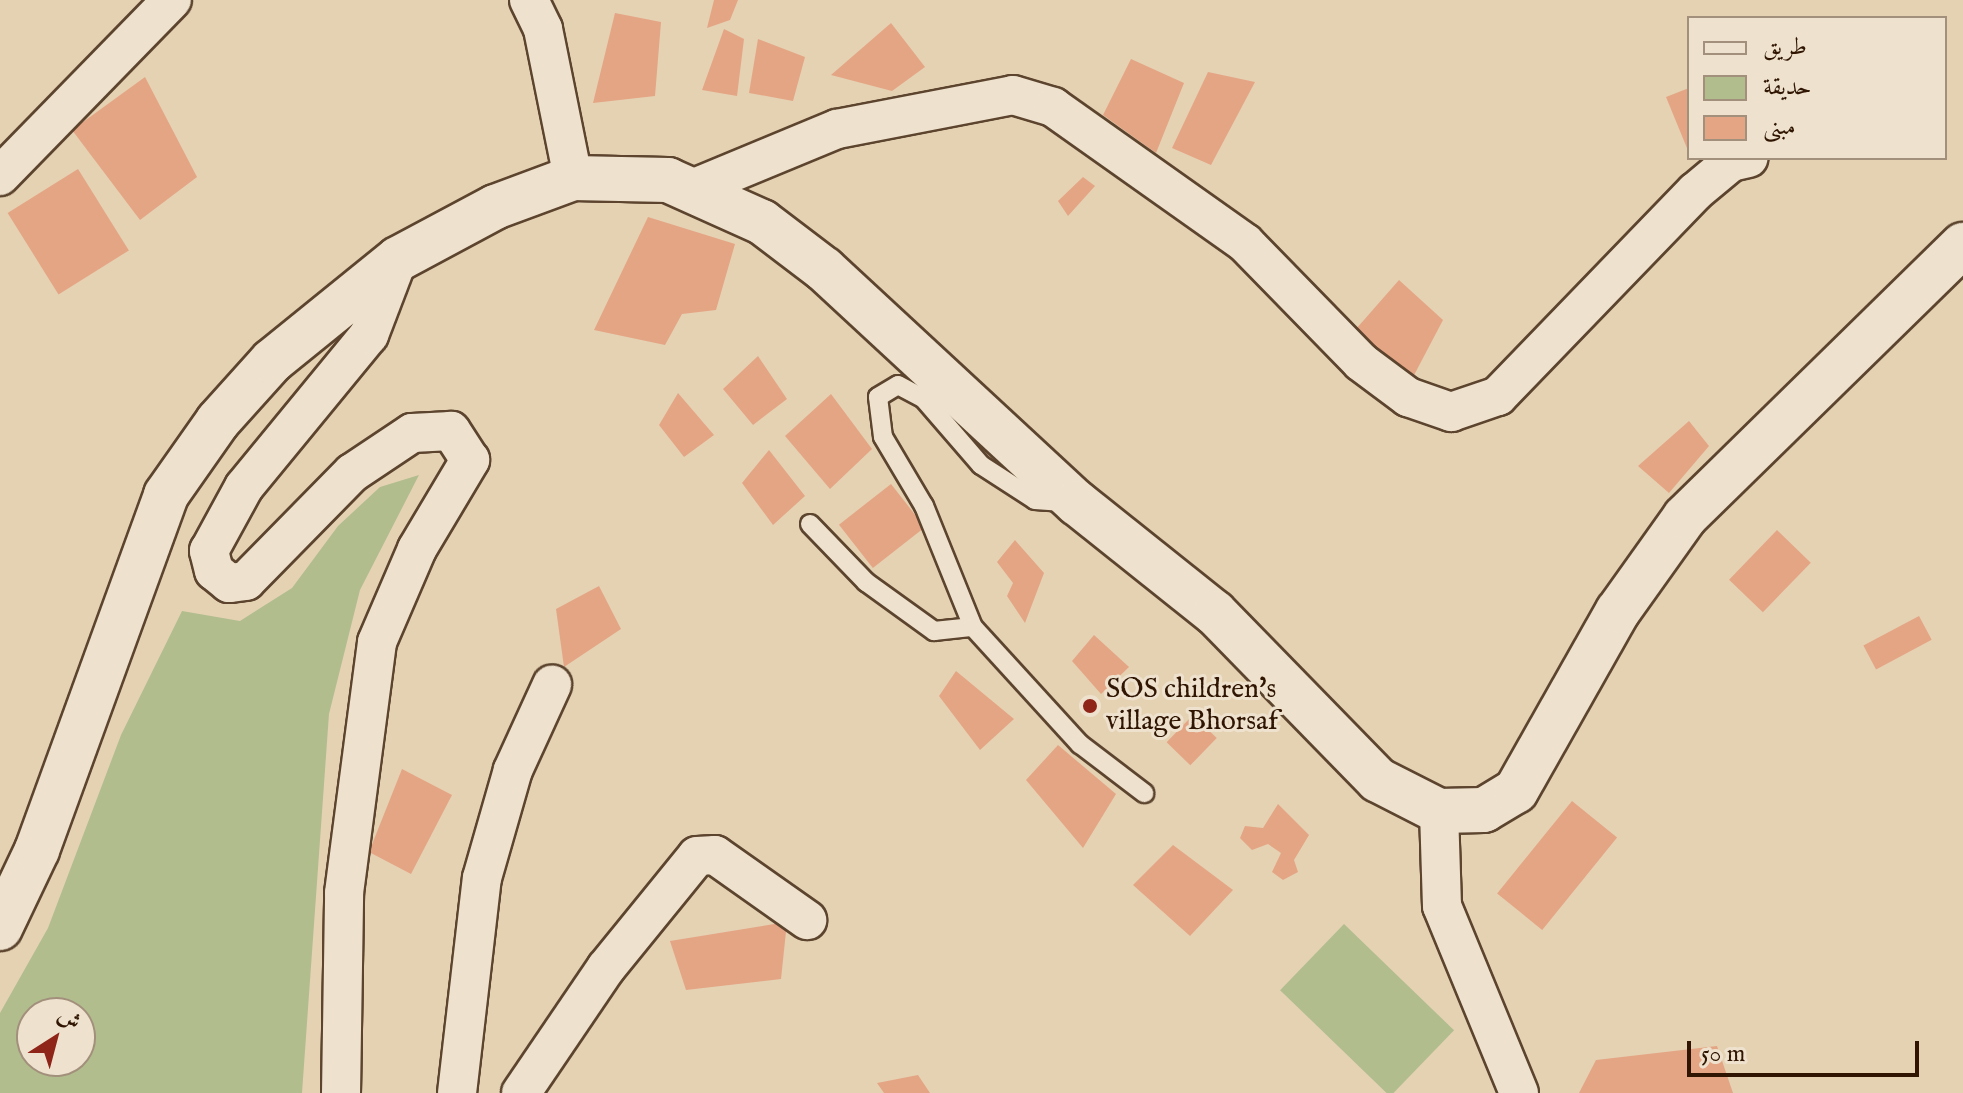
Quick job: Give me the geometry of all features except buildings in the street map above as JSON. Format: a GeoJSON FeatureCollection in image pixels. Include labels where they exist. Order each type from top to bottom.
{"type":"FeatureCollection","features":[{"type":"Feature","properties":{"kind":"main road"},"geometry":{"type":"LineString","coordinates":[[0,928],[37,850],[166,495],[272,361],[398,259],[495,207],[573,178],[633,175],[692,189],[762,222],[824,269],[1077,503],[1215,613],[1378,780],[1439,811],[1484,810],[1516,791],[1618,611],[1685,517],[1963,245]]}},
{"type":"Feature","properties":{"kind":"street"},"geometry":{"type":"LineString","coordinates":[[0,176],[172,0]]}},
{"type":"Feature","properties":{"kind":"street"},"geometry":{"type":"LineString","coordinates":[[529,0],[543,29],[573,178]]}},
{"type":"Feature","properties":{"kind":"street"},"geometry":{"type":"LineString","coordinates":[[692,189],[837,129],[1013,95],[1053,107],[1245,243],[1361,362],[1408,397],[1451,412],[1498,396],[1695,192],[1731,162],[1740,160]]}},
{"type":"Feature","properties":{"kind":"street"},"geometry":{"type":"LineString","coordinates":[[341,1093],[344,893],[377,642],[417,549],[470,460],[451,431],[412,433],[352,473],[246,581],[229,583],[214,571],[209,551],[244,487],[369,335],[398,259]]}},
{"type":"Feature","properties":{"kind":"street"},"geometry":{"type":"LineString","coordinates":[[457,1093],[482,878],[513,770],[552,685]]}},
{"type":"Feature","properties":{"kind":"street"},"geometry":{"type":"LineString","coordinates":[[1439,811],[1442,906],[1519,1093]]}},
{"type":"Feature","properties":{"kind":"street"},"geometry":{"type":"LineString","coordinates":[[521,1093],[606,968],[697,856],[715,855],[807,920]]}},
{"type":"Feature","properties":{"kind":"lane"},"geometry":{"type":"LineString","coordinates":[[1077,503],[1035,500],[981,465],[912,389],[898,385],[878,397],[883,437],[924,506],[973,627],[1080,744],[1144,793]]}},
{"type":"Feature","properties":{"kind":"lane"},"geometry":{"type":"LineString","coordinates":[[810,524],[866,582],[934,631],[973,627]]}},
{"type":"Feature","properties":{"kind":"green space"},"geometry":{"type":"Polygon","coordinates":[[[419,475],[360,590],[329,714],[302,1093],[0,1093],[0,1013],[48,928],[121,735],[182,611],[240,621],[292,588],[338,526],[380,487],[419,475]]]}},
{"type":"Feature","properties":{"kind":"green space"},"geometry":{"type":"Polygon","coordinates":[[[1344,924],[1454,1030],[1393,1093],[1387,1093],[1280,990],[1344,924]]]}},
{"type":"Feature","properties":{"kind":"place","name":"SOS children's village Bhorsaf"},"geometry":{"type":"Point","coordinates":[1090,706]}}]}
